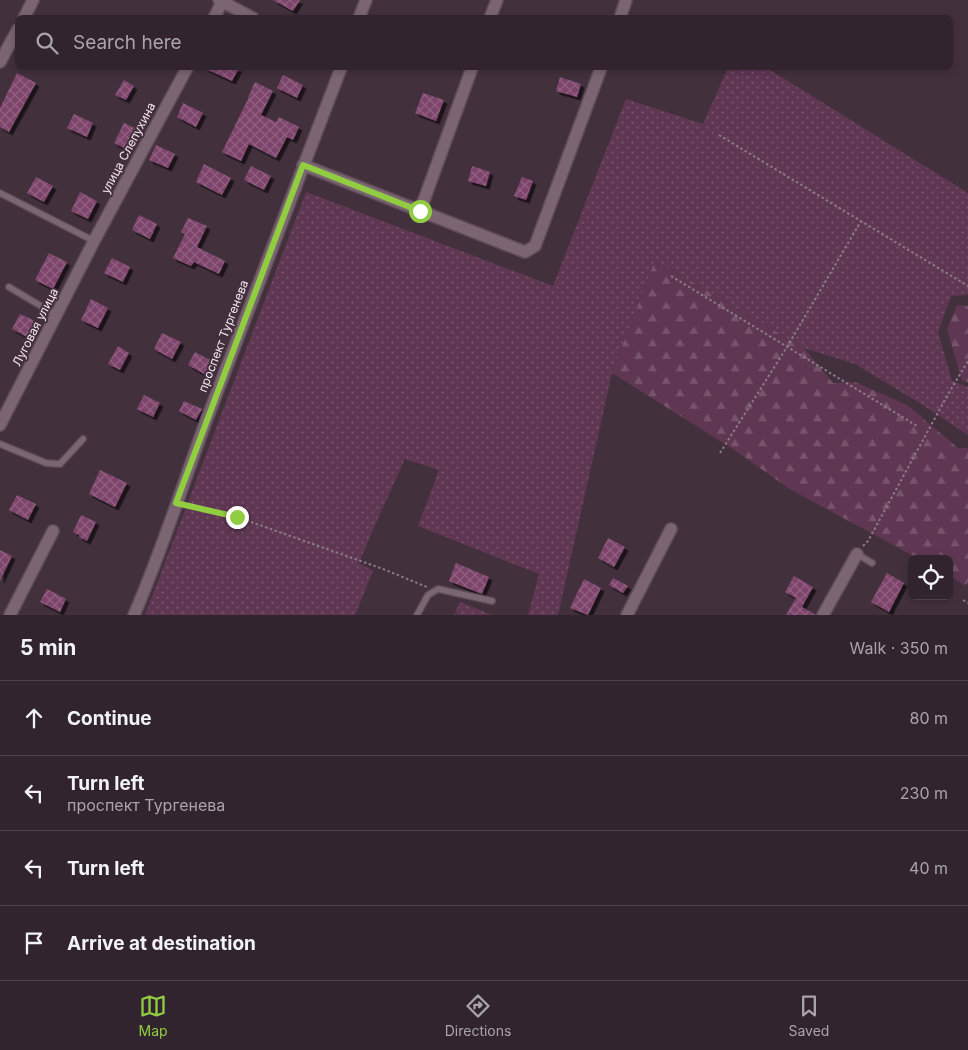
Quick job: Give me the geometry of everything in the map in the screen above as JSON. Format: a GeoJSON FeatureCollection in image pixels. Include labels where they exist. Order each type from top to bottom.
{"type":"FeatureCollection","features":[{"type":"Feature","properties":{"kind":"street"},"geometry":{"type":"LineString","coordinates":[[26,15],[33,0]]}},
{"type":"Feature","properties":{"kind":"street"},"geometry":{"type":"LineString","coordinates":[[361,15],[366,0]]}},
{"type":"Feature","properties":{"kind":"street"},"geometry":{"type":"LineString","coordinates":[[491,15],[496,0]]}},
{"type":"Feature","properties":{"kind":"street"},"geometry":{"type":"LineString","coordinates":[[621,15],[626,0]]}},
{"type":"Feature","properties":{"kind":"street"},"geometry":{"type":"LineString","coordinates":[[215,15],[221,1],[247,15]]}},
{"type":"Feature","properties":{"kind":"street"},"geometry":{"type":"LineString","coordinates":[[0,62],[15,34]]}},
{"type":"Feature","properties":{"kind":"street","name":"улица Слепухина"},"geometry":{"type":"LineString","coordinates":[[94,241],[186,70]]}},
{"type":"Feature","properties":{"kind":"street","name":"проспект Тургенева"},"geometry":{"type":"LineString","coordinates":[[134,615],[146,588],[176,503],[340,70]]}},
{"type":"Feature","properties":{"kind":"street"},"geometry":{"type":"LineString","coordinates":[[420,211],[471,70]]}},
{"type":"Feature","properties":{"kind":"street"},"geometry":{"type":"LineString","coordinates":[[303,165],[525,252],[535,246],[600,70]]}},
{"type":"Feature","properties":{"kind":"street","name":"Луговая улица"},"geometry":{"type":"LineString","coordinates":[[0,425],[94,241]]}},
{"type":"Feature","properties":{"kind":"street"},"geometry":{"type":"LineString","coordinates":[[627,615],[671,530]]}},
{"type":"Feature","properties":{"kind":"street"},"geometry":{"type":"LineString","coordinates":[[10,615],[53,531]]}},
{"type":"Feature","properties":{"kind":"street"},"geometry":{"type":"LineString","coordinates":[[824,615],[856,554]]}},
{"type":"Feature","properties":{"kind":"lane"},"geometry":{"type":"LineString","coordinates":[[0,193],[94,241]]}},
{"type":"Feature","properties":{"kind":"lane"},"geometry":{"type":"LineString","coordinates":[[9,287],[56,315]]}},
{"type":"Feature","properties":{"kind":"lane"},"geometry":{"type":"LineString","coordinates":[[0,444],[46,463],[60,464],[83,439]]}},
{"type":"Feature","properties":{"kind":"lane"},"geometry":{"type":"LineString","coordinates":[[856,554],[872,563]]}},
{"type":"Feature","properties":{"kind":"lane"},"geometry":{"type":"LineString","coordinates":[[417,615],[428,595],[438,589],[492,601]]}},
{"type":"Feature","properties":{"kind":"path"},"geometry":{"type":"LineString","coordinates":[[719,135],[968,286]]}},
{"type":"Feature","properties":{"kind":"path"},"geometry":{"type":"LineString","coordinates":[[720,453],[787,347],[861,221]]}},
{"type":"Feature","properties":{"kind":"path"},"geometry":{"type":"LineString","coordinates":[[671,276],[917,426]]}},
{"type":"Feature","properties":{"kind":"path"},"geometry":{"type":"LineString","coordinates":[[856,554],[868,541],[947,396],[968,362]]}},
{"type":"Feature","properties":{"kind":"path"},"geometry":{"type":"LineString","coordinates":[[176,503],[237,517],[383,569],[435,591]]}},
{"type":"Feature","properties":{"kind":"path"},"geometry":{"type":"LineString","coordinates":[[963,600],[968,603]]}},
{"type":"Feature","properties":{"kind":"green space"},"geometry":{"type":"Polygon","coordinates":[[[727,70],[770,70],[968,193],[968,295],[951,296],[938,332],[952,381],[968,387],[968,435],[855,364],[804,348],[655,260],[612,373],[558,615],[528,615],[539,574],[418,526],[439,470],[405,459],[359,563],[373,571],[355,615],[145,615],[306,192],[553,286],[626,99],[703,124],[727,70]]]}},
{"type":"Feature","properties":{"kind":"green space"},"geometry":{"type":"Polygon","coordinates":[[[655,260],[804,348],[833,383],[855,382],[907,405],[958,448],[968,448],[968,582],[966,586],[953,578],[953,555],[912,555],[788,488],[736,451],[612,373],[655,260]]]}},
{"type":"Feature","properties":{"kind":"green space"},"geometry":{"type":"Polygon","coordinates":[[[957,305],[968,306],[968,382],[962,381],[947,329],[957,305]]]}},
{"type":"Feature","properties":{"kind":"green space"},"geometry":{"type":"Polygon","coordinates":[[[460,602],[492,615],[454,615],[460,602]]]}},
{"type":"Feature","properties":{"kind":"building"},"geometry":{"type":"Polygon","coordinates":[[[273,0],[300,0],[293,11],[273,0]]]}},
{"type":"Feature","properties":{"kind":"building"},"geometry":{"type":"Polygon","coordinates":[[[208,70],[238,70],[232,81],[208,70]]]}},
{"type":"Feature","properties":{"kind":"building"},"geometry":{"type":"Polygon","coordinates":[[[17,73],[36,83],[9,132],[0,127],[0,108],[17,73]]]}},
{"type":"Feature","properties":{"kind":"building"},"geometry":{"type":"Polygon","coordinates":[[[283,75],[303,85],[297,98],[277,88],[283,75]]]}},
{"type":"Feature","properties":{"kind":"building"},"geometry":{"type":"Polygon","coordinates":[[[560,77],[581,84],[577,97],[556,91],[560,77]]]}},
{"type":"Feature","properties":{"kind":"building"},"geometry":{"type":"Polygon","coordinates":[[[124,80],[134,86],[126,100],[115,95],[124,80]]]}},
{"type":"Feature","properties":{"kind":"building"},"geometry":{"type":"Polygon","coordinates":[[[255,82],[273,91],[261,115],[276,122],[279,117],[299,127],[293,140],[287,137],[276,158],[249,144],[241,161],[222,152],[255,82]]]}},
{"type":"Feature","properties":{"kind":"building"},"geometry":{"type":"Polygon","coordinates":[[[423,93],[444,100],[436,121],[415,113],[423,93]]]}},
{"type":"Feature","properties":{"kind":"building"},"geometry":{"type":"Polygon","coordinates":[[[183,103],[203,113],[196,127],[177,117],[183,103]]]}},
{"type":"Feature","properties":{"kind":"building"},"geometry":{"type":"Polygon","coordinates":[[[74,114],[93,123],[87,137],[67,128],[74,114]]]}},
{"type":"Feature","properties":{"kind":"building"},"geometry":{"type":"Polygon","coordinates":[[[124,123],[137,129],[126,149],[114,143],[124,123]]]}},
{"type":"Feature","properties":{"kind":"building"},"geometry":{"type":"Polygon","coordinates":[[[156,145],[175,154],[168,168],[149,160],[156,145]]]}},
{"type":"Feature","properties":{"kind":"building"},"geometry":{"type":"Polygon","coordinates":[[[204,164],[231,178],[222,195],[196,182],[204,164]]]}},
{"type":"Feature","properties":{"kind":"building"},"geometry":{"type":"Polygon","coordinates":[[[251,166],[271,176],[264,190],[244,180],[251,166]]]}},
{"type":"Feature","properties":{"kind":"building"},"geometry":{"type":"Polygon","coordinates":[[[472,166],[490,172],[486,186],[468,181],[472,166]]]}},
{"type":"Feature","properties":{"kind":"building"},"geometry":{"type":"Polygon","coordinates":[[[36,177],[53,186],[44,202],[27,193],[36,177]]]}},
{"type":"Feature","properties":{"kind":"building"},"geometry":{"type":"Polygon","coordinates":[[[522,177],[533,181],[526,200],[514,196],[522,177]]]}},
{"type":"Feature","properties":{"kind":"building"},"geometry":{"type":"Polygon","coordinates":[[[80,192],[97,201],[88,219],[71,211],[80,192]]]}},
{"type":"Feature","properties":{"kind":"building"},"geometry":{"type":"Polygon","coordinates":[[[139,215],[157,224],[150,239],[132,230],[139,215]]]}},
{"type":"Feature","properties":{"kind":"building"},"geometry":{"type":"Polygon","coordinates":[[[188,218],[207,226],[197,247],[225,261],[219,274],[194,262],[191,266],[173,258],[185,234],[181,232],[188,218]]]}},
{"type":"Feature","properties":{"kind":"building"},"geometry":{"type":"Polygon","coordinates":[[[49,253],[67,262],[53,289],[35,280],[49,253]]]}},
{"type":"Feature","properties":{"kind":"building"},"geometry":{"type":"Polygon","coordinates":[[[112,258],[130,267],[123,282],[104,273],[112,258]]]}},
{"type":"Feature","properties":{"kind":"building"},"geometry":{"type":"Polygon","coordinates":[[[91,299],[108,308],[98,328],[81,320],[91,299]]]}},
{"type":"Feature","properties":{"kind":"building"},"geometry":{"type":"Polygon","coordinates":[[[20,314],[35,321],[27,337],[12,329],[20,314]]]}},
{"type":"Feature","properties":{"kind":"building"},"geometry":{"type":"Polygon","coordinates":[[[162,333],[181,342],[172,359],[154,349],[162,333]]]}},
{"type":"Feature","properties":{"kind":"building"},"geometry":{"type":"Polygon","coordinates":[[[118,346],[129,353],[120,370],[108,364],[118,346]]]}},
{"type":"Feature","properties":{"kind":"building"},"geometry":{"type":"Polygon","coordinates":[[[195,352],[214,362],[206,375],[188,365],[195,352]]]}},
{"type":"Feature","properties":{"kind":"building"},"geometry":{"type":"Polygon","coordinates":[[[144,395],[160,403],[153,417],[137,409],[144,395]]]}},
{"type":"Feature","properties":{"kind":"building"},"geometry":{"type":"Polygon","coordinates":[[[184,401],[202,409],[196,420],[179,411],[184,401]]]}},
{"type":"Feature","properties":{"kind":"building"},"geometry":{"type":"Polygon","coordinates":[[[100,470],[127,483],[115,507],[89,494],[100,470]]]}},
{"type":"Feature","properties":{"kind":"building"},"geometry":{"type":"Polygon","coordinates":[[[17,495],[36,504],[28,520],[9,510],[17,495]]]}},
{"type":"Feature","properties":{"kind":"building"},"geometry":{"type":"Polygon","coordinates":[[[81,515],[96,522],[87,541],[73,532],[81,515]]]}},
{"type":"Feature","properties":{"kind":"building"},"geometry":{"type":"Polygon","coordinates":[[[608,538],[625,547],[614,567],[598,558],[608,538]]]}},
{"type":"Feature","properties":{"kind":"building"},"geometry":{"type":"Polygon","coordinates":[[[0,550],[12,556],[0,581],[0,550]]]}},
{"type":"Feature","properties":{"kind":"building"},"geometry":{"type":"Polygon","coordinates":[[[456,563],[489,577],[482,594],[449,581],[456,563]]]}},
{"type":"Feature","properties":{"kind":"building"},"geometry":{"type":"Polygon","coordinates":[[[887,573],[904,583],[889,612],[871,602],[887,573]]]}},
{"type":"Feature","properties":{"kind":"building"},"geometry":{"type":"Polygon","coordinates":[[[794,576],[813,587],[802,607],[816,615],[786,615],[796,598],[785,592],[794,576]]]}},
{"type":"Feature","properties":{"kind":"building"},"geometry":{"type":"Polygon","coordinates":[[[613,578],[628,586],[623,593],[609,585],[613,578]]]}},
{"type":"Feature","properties":{"kind":"building"},"geometry":{"type":"Polygon","coordinates":[[[584,579],[601,588],[588,615],[570,608],[584,579]]]}},
{"type":"Feature","properties":{"kind":"building"},"geometry":{"type":"Polygon","coordinates":[[[47,589],[66,599],[60,612],[40,602],[47,589]]]}},
{"type":"Feature","properties":{"kind":"route"},"geometry":{"type":"LineString","coordinates":[[237,517],[176,503],[303,165],[420,211]]}}]}
